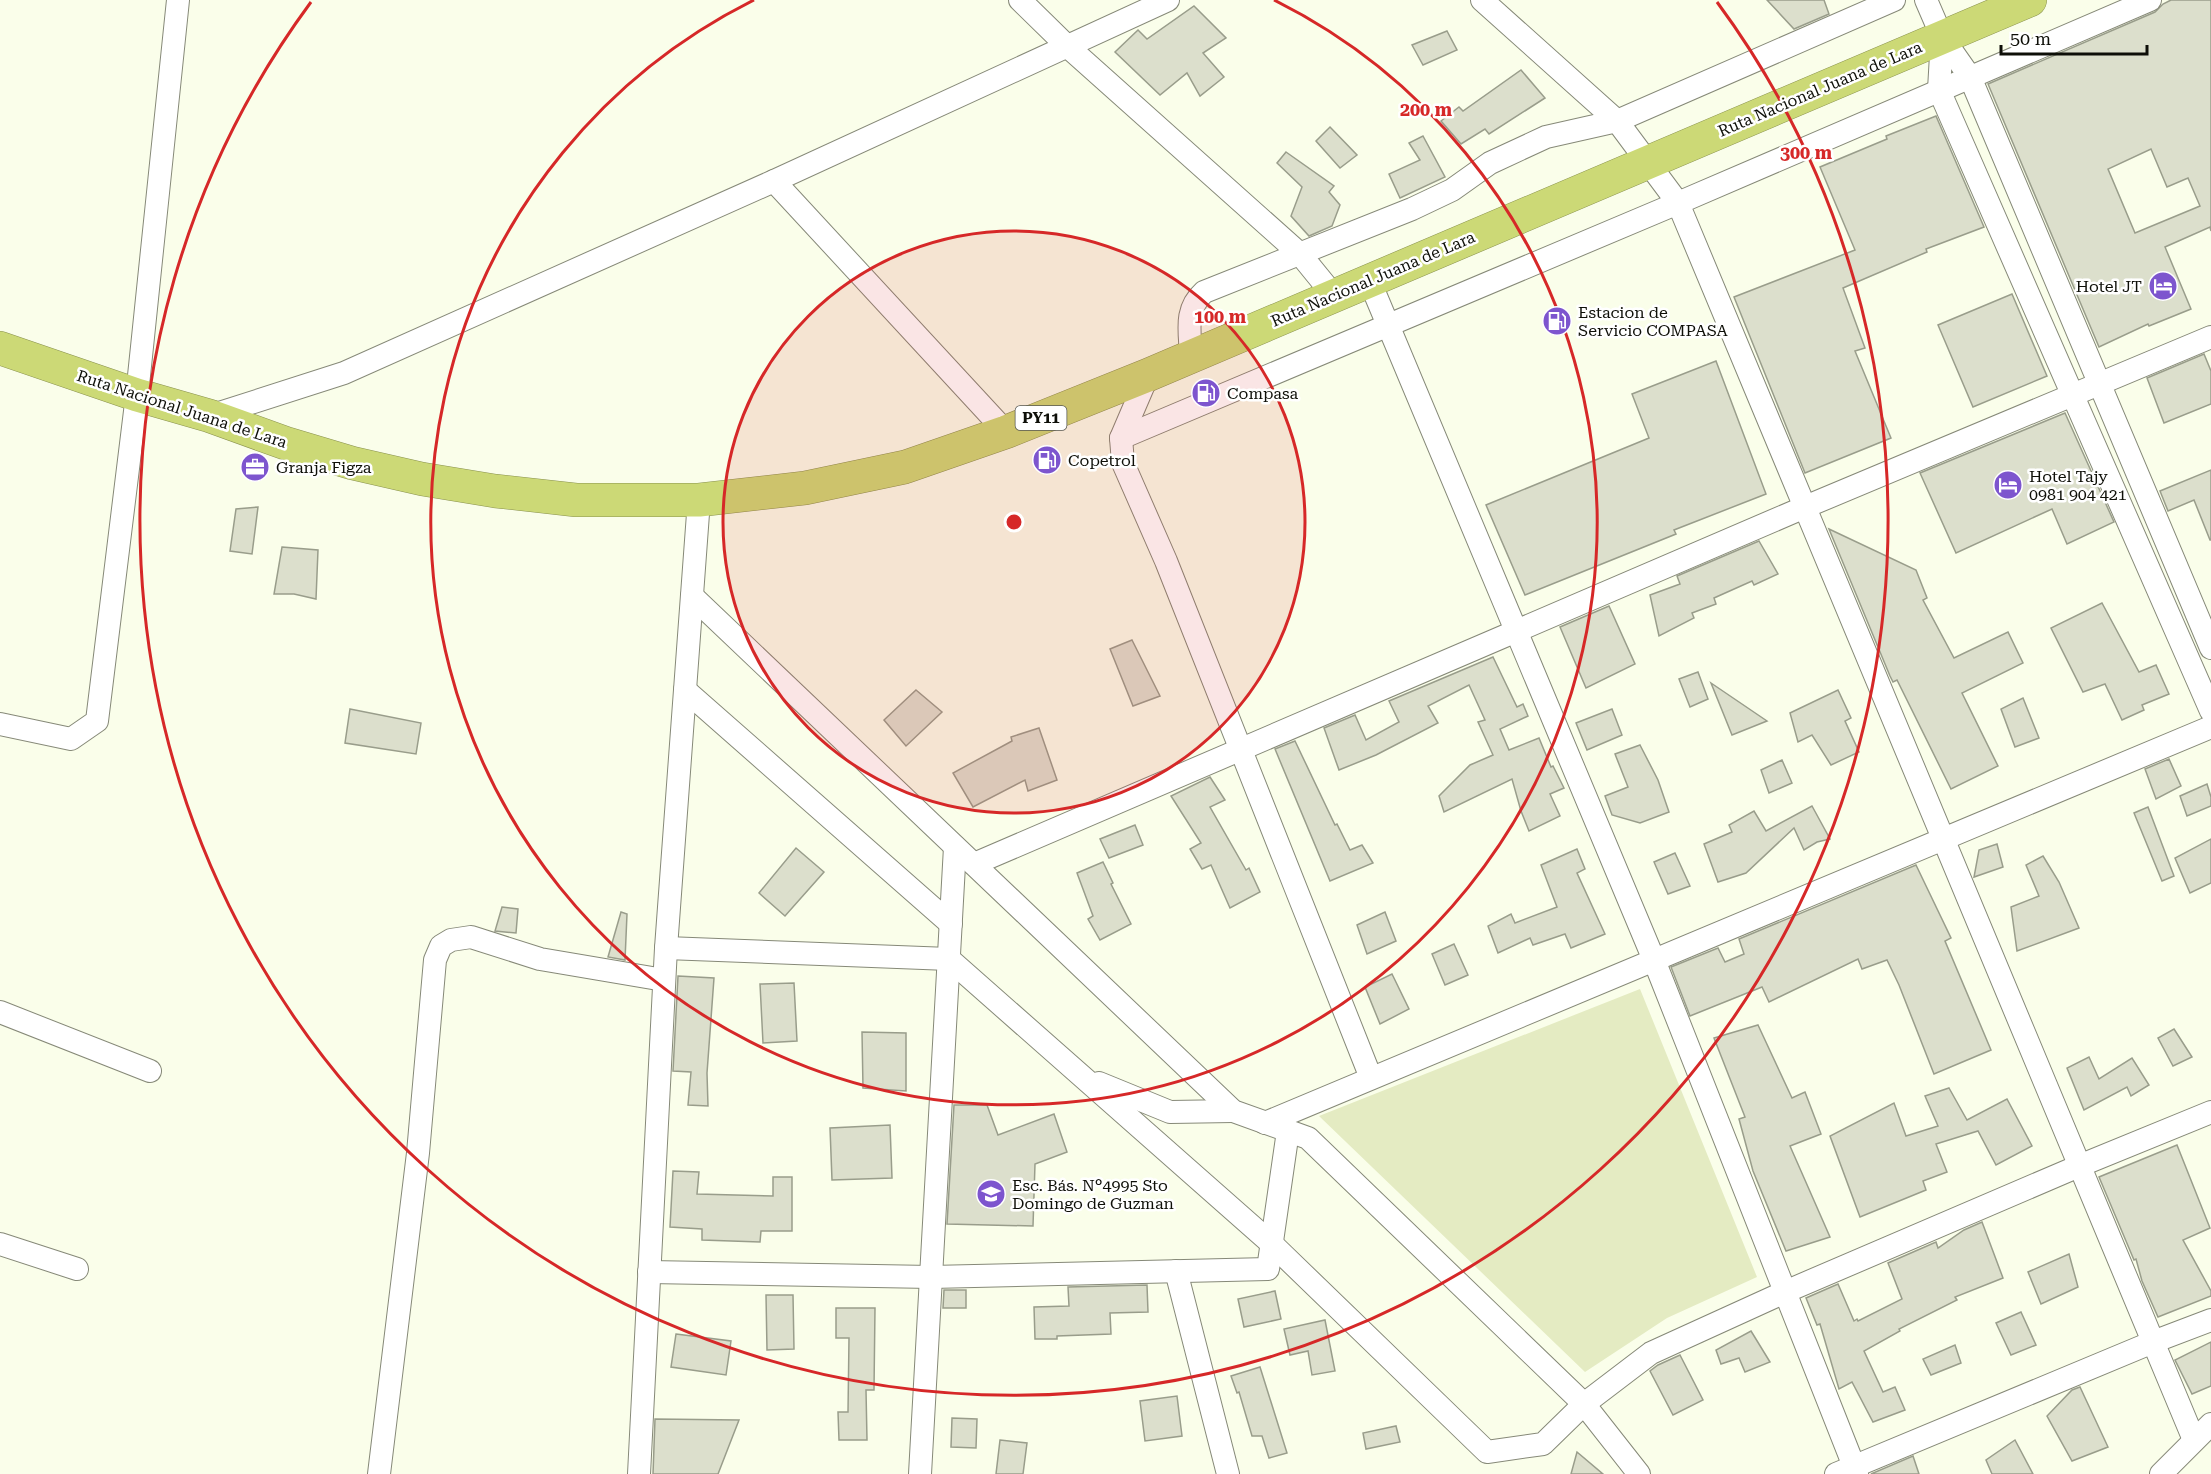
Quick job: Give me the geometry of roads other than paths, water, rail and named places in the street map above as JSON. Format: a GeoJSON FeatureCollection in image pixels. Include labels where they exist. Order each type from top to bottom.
{"type":"FeatureCollection","features":[{"type":"Feature","properties":{"kind":"highway","name":"Ruta Nacional Juana de Lara"},"geometry":{"type":"LineString","coordinates":[[0,348],[137,395],[210,416],[285,443],[352,463],[453,484],[576,500],[699,500],[805,488],[905,467],[1006,432],[1335,297],[2030,0]]}},
{"type":"Feature","properties":{"kind":"street"},"geometry":{"type":"LineString","coordinates":[[0,724],[71,739],[97,721],[137,395],[178,0]]}},
{"type":"Feature","properties":{"kind":"street"},"geometry":{"type":"LineString","coordinates":[[1020,0],[1066,45],[1300,254],[1335,297]]}},
{"type":"Feature","properties":{"kind":"street"},"geometry":{"type":"LineString","coordinates":[[210,416],[344,373],[774,181],[1168,0]]}},
{"type":"Feature","properties":{"kind":"street"},"geometry":{"type":"LineString","coordinates":[[1482,0],[1617,121],[1678,202],[2194,1440]]}},
{"type":"Feature","properties":{"kind":"street"},"geometry":{"type":"LineString","coordinates":[[1191,356],[1189,313],[1196,299],[1204,292],[1412,209],[1452,190],[1491,163],[1546,137],[1617,121],[1894,0]]}},
{"type":"Feature","properties":{"kind":"street"},"geometry":{"type":"LineString","coordinates":[[1926,0],[1942,37],[1971,77],[2211,648]]}},
{"type":"Feature","properties":{"kind":"street"},"geometry":{"type":"LineString","coordinates":[[1121,438],[2150,0]]}},
{"type":"Feature","properties":{"kind":"street"},"geometry":{"type":"LineString","coordinates":[[1942,37],[1940,90],[2211,711]]}},
{"type":"Feature","properties":{"kind":"street"},"geometry":{"type":"LineString","coordinates":[[774,181],[1006,432]]}},
{"type":"Feature","properties":{"kind":"street"},"geometry":{"type":"LineString","coordinates":[[1370,282],[1654,960],[1785,1292],[1849,1472],[2153,1342],[2211,1320]]}},
{"type":"Feature","properties":{"kind":"street"},"geometry":{"type":"LineString","coordinates":[[974,864],[1805,507],[2211,337]]}},
{"type":"Feature","properties":{"kind":"street"},"geometry":{"type":"LineString","coordinates":[[1148,375],[1121,438],[1123,464],[1166,561],[1371,1078]]}},
{"type":"Feature","properties":{"kind":"street"},"geometry":{"type":"LineString","coordinates":[[639,1474],[664,980],[699,500]]}},
{"type":"Feature","properties":{"kind":"street"},"geometry":{"type":"LineString","coordinates":[[692,596],[1233,1111]]}},
{"type":"Feature","properties":{"kind":"street"},"geometry":{"type":"LineString","coordinates":[[685,690],[951,924]]}},
{"type":"Feature","properties":{"kind":"street"},"geometry":{"type":"LineString","coordinates":[[1265,1123],[2211,727]]}},
{"type":"Feature","properties":{"kind":"street"},"geometry":{"type":"LineString","coordinates":[[920,1474],[955,847]]}},
{"type":"Feature","properties":{"kind":"street"},"geometry":{"type":"LineString","coordinates":[[379,1474],[418,1153],[435,960],[441,946],[451,940],[471,937],[540,959],[664,980]]}},
{"type":"Feature","properties":{"kind":"street"},"geometry":{"type":"LineString","coordinates":[[666,948],[949,959],[1272,1244],[1487,1452],[1543,1444],[1584,1404],[1651,1353],[1785,1292],[2211,1112]]}},
{"type":"Feature","properties":{"kind":"street"},"geometry":{"type":"LineString","coordinates":[[0,1012],[150,1071]]}},
{"type":"Feature","properties":{"kind":"street"},"geometry":{"type":"LineString","coordinates":[[1081,1075],[1170,1112],[1233,1111],[1308,1138],[1584,1404],[1639,1474]]}},
{"type":"Feature","properties":{"kind":"street"},"geometry":{"type":"LineString","coordinates":[[649,1272],[931,1277],[1268,1269],[1288,1131]]}},
{"type":"Feature","properties":{"kind":"street"},"geometry":{"type":"LineString","coordinates":[[0,1244],[78,1269]]}},
{"type":"Feature","properties":{"kind":"street"},"geometry":{"type":"LineString","coordinates":[[1176,1271],[1228,1474]]}},
{"type":"Feature","properties":{"kind":"street"},"geometry":{"type":"LineString","coordinates":[[2161,1474],[2211,1424]]}},
{"type":"Feature","properties":{"kind":"place","name":"Hotel JT"},"geometry":{"type":"Point","coordinates":[2163,286]}},
{"type":"Feature","properties":{"kind":"place","name":"Estacion de Servicio COMPASA"},"geometry":{"type":"Point","coordinates":[1557,321]}},
{"type":"Feature","properties":{"kind":"place","name":"Compasa"},"geometry":{"type":"Point","coordinates":[1206,393]}},
{"type":"Feature","properties":{"kind":"place","name":"Copetrol"},"geometry":{"type":"Point","coordinates":[1047,460]}},
{"type":"Feature","properties":{"kind":"place","name":"Granja Figza"},"geometry":{"type":"Point","coordinates":[255,467]}},
{"type":"Feature","properties":{"kind":"place","name":"Hotel Tajy 0981 904 421"},"geometry":{"type":"Point","coordinates":[2008,485]}},
{"type":"Feature","properties":{"kind":"place","name":"Esc. Bás. N°4995 Sto Domingo de Guzman"},"geometry":{"type":"Point","coordinates":[991,1194]}}]}
